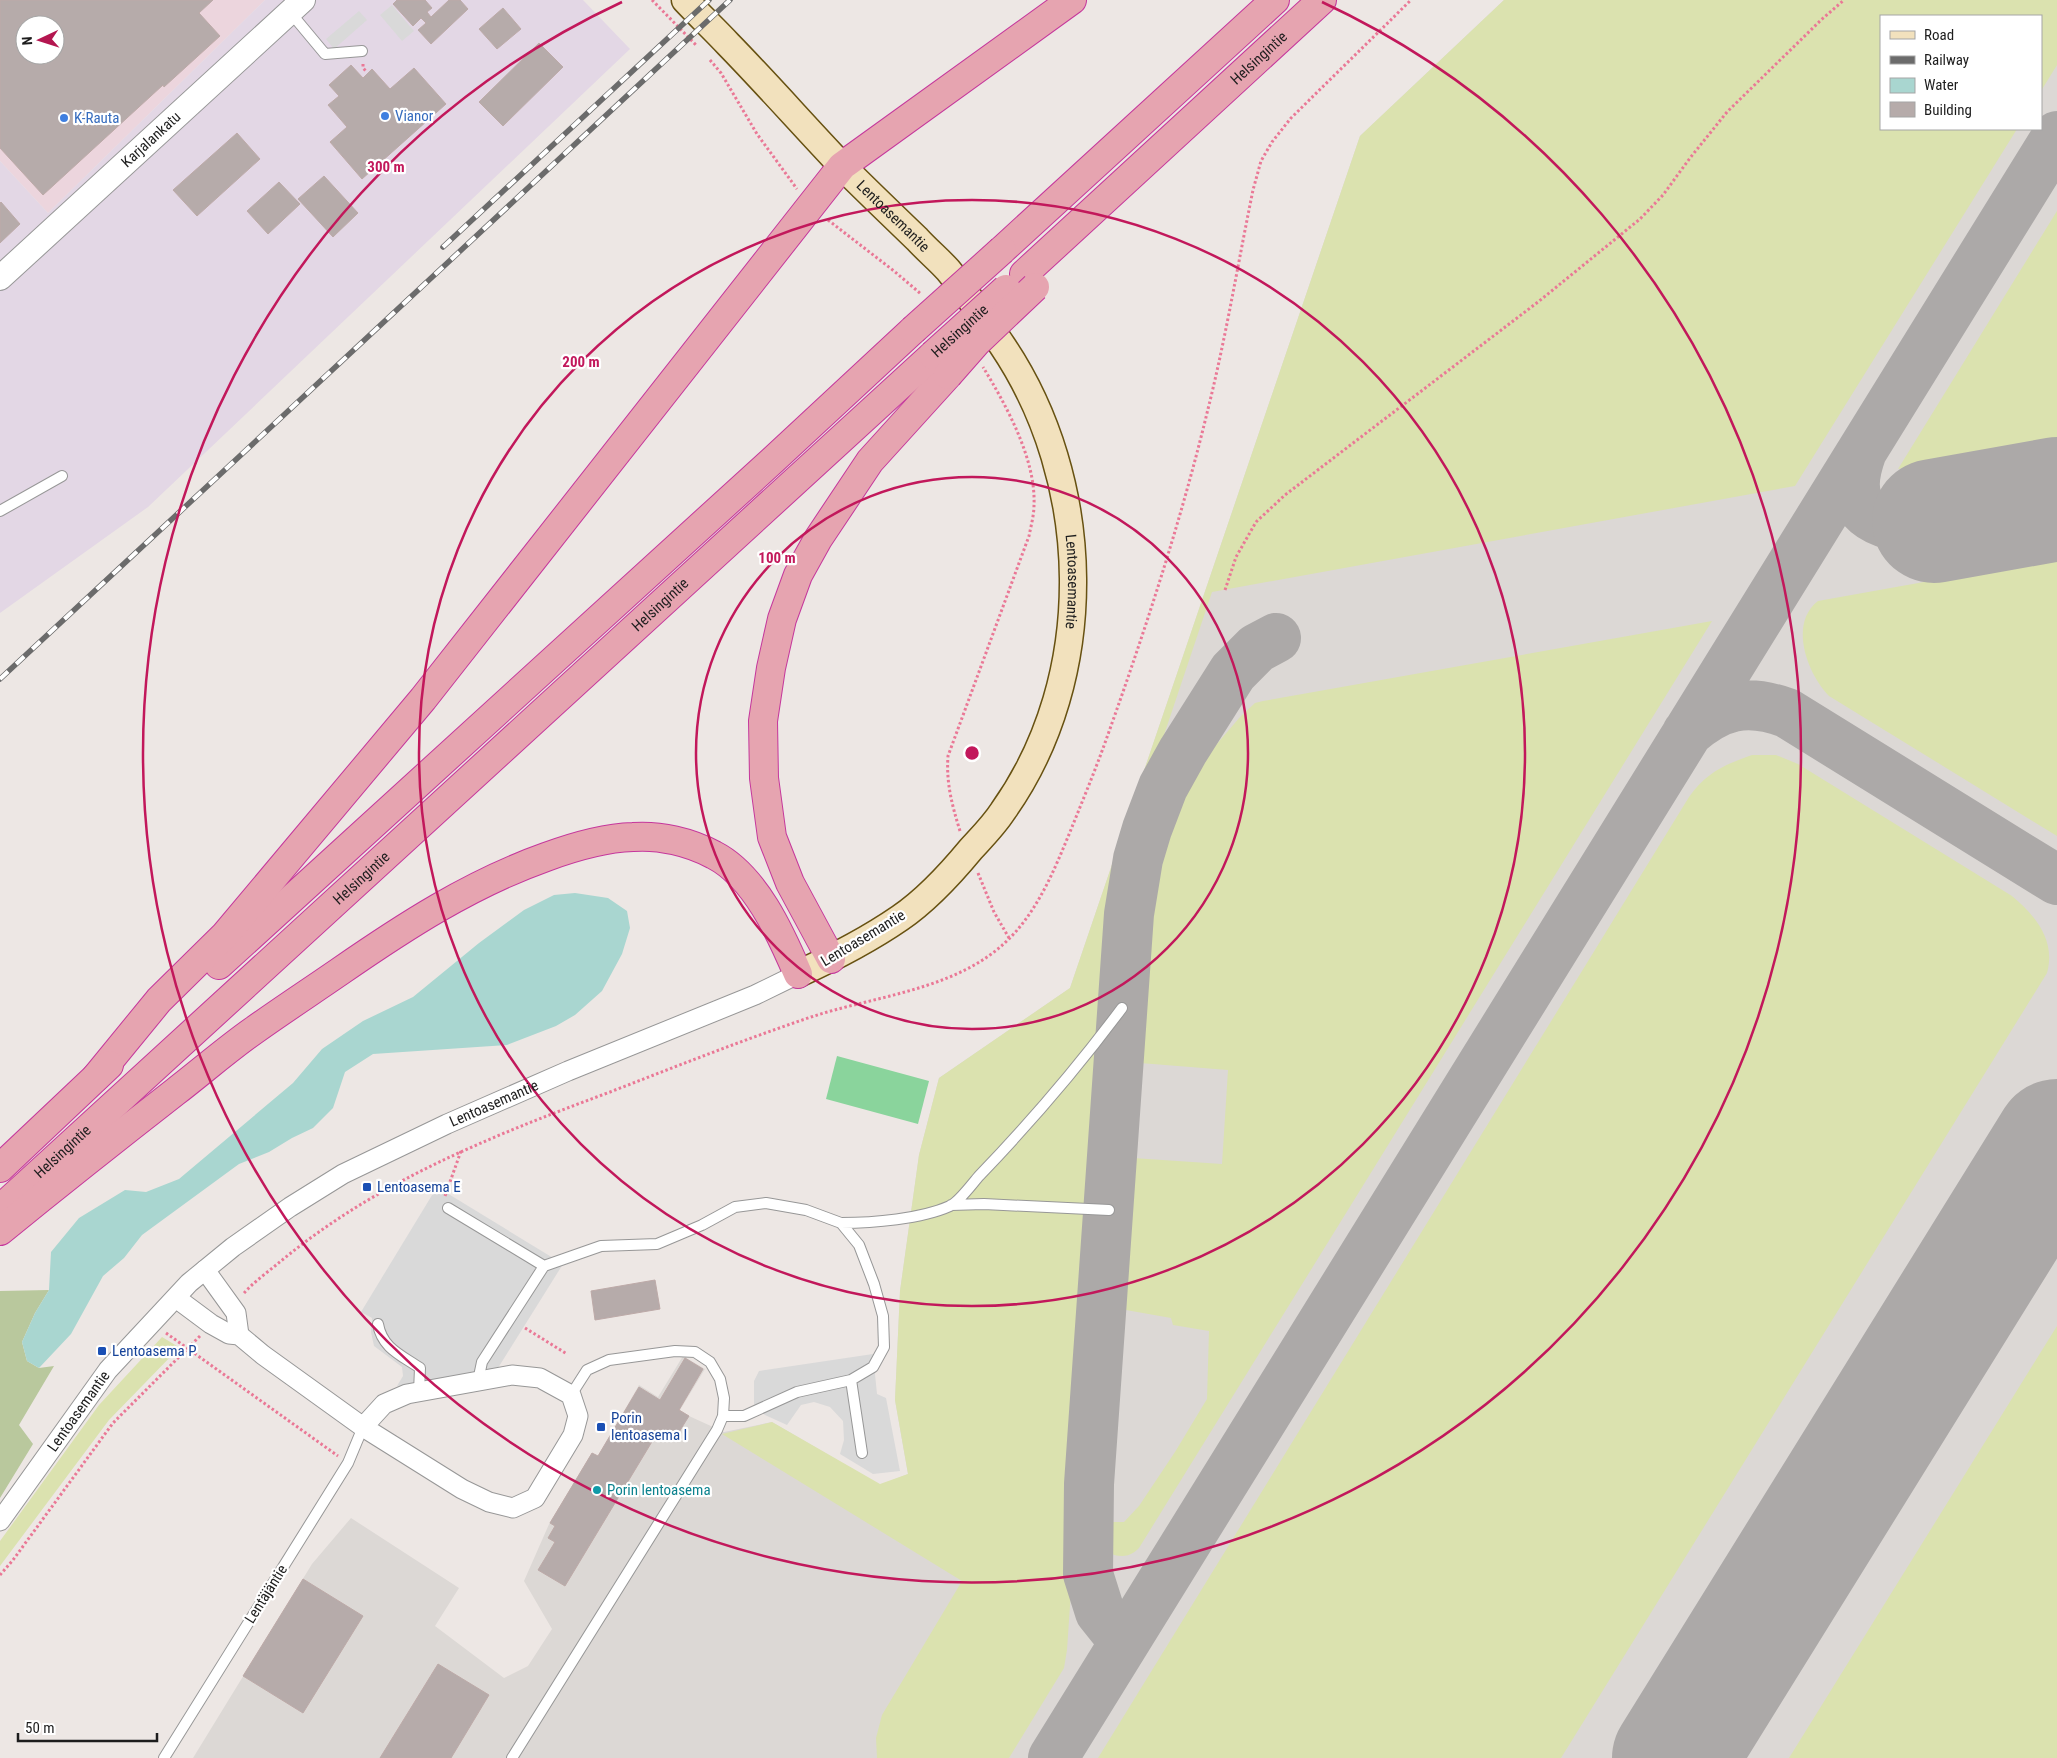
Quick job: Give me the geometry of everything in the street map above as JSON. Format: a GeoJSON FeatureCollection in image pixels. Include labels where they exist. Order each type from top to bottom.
{"type":"FeatureCollection","features":[{"type":"Feature","properties":{"kind":"highway"},"geometry":{"type":"LineString","coordinates":[[96,1077],[159,1000],[231,928],[423,699],[842,166],[1072,0]]}},
{"type":"Feature","properties":{"kind":"highway","name":"Helsingintie"},"geometry":{"type":"LineString","coordinates":[[0,1168],[96,1077],[1275,0]]}},
{"type":"Feature","properties":{"kind":"highway","name":"Helsingintie"},"geometry":{"type":"LineString","coordinates":[[0,1210],[940,365],[1030,280],[1199,114],[1322,0]]}},
{"type":"Feature","properties":{"kind":"highway"},"geometry":{"type":"LineString","coordinates":[[831,959],[790,883],[772,837],[764,778],[764,721],[770,668],[782,619],[795,584],[818,539],[870,461],[940,365]]}},
{"type":"Feature","properties":{"kind":"highway"},"geometry":{"type":"LineString","coordinates":[[0,1231],[251,1032],[394,934],[460,894],[522,865],[567,849],[604,840],[633,836],[664,839],[692,846],[716,856],[736,871],[760,898],[781,934],[798,974]]}},
{"type":"Feature","properties":{"kind":"main road","name":"Lentoasemantie"},"geometry":{"type":"LineString","coordinates":[[685,0],[728,43],[842,166],[948,270],[1004,347],[1034,402],[1049,440],[1061,481],[1070,523],[1074,572],[1071,634],[1061,682],[1048,727],[1029,769],[1003,812],[953,871],[902,916],[831,959],[798,974]]}},
{"type":"Feature","properties":{"kind":"street","name":"Karjalankatu"},"geometry":{"type":"LineString","coordinates":[[0,278],[296,6]]}},
{"type":"Feature","properties":{"kind":"street","name":"Lentoasemantie"},"geometry":{"type":"LineString","coordinates":[[0,1521],[108,1370],[189,1283],[241,1241],[343,1174],[447,1124],[568,1071],[755,995],[798,974]]}},
{"type":"Feature","properties":{"kind":"street"},"geometry":{"type":"LineString","coordinates":[[205,1270],[236,1313],[239,1335]]}},
{"type":"Feature","properties":{"kind":"street"},"geometry":{"type":"LineString","coordinates":[[176,1298],[211,1324],[229,1334],[239,1335],[363,1427],[462,1489],[489,1502],[513,1508],[535,1498],[573,1434],[578,1416],[571,1396],[540,1378],[512,1375],[407,1394],[384,1404],[363,1427]]}},
{"type":"Feature","properties":{"kind":"lane"},"geometry":{"type":"LineString","coordinates":[[296,6],[325,54],[362,51]]}},
{"type":"Feature","properties":{"kind":"lane"},"geometry":{"type":"LineString","coordinates":[[0,511],[62,476]]}},
{"type":"Feature","properties":{"kind":"lane"},"geometry":{"type":"LineString","coordinates":[[951,1205],[1003,1151],[1071,1073],[1122,1008]]}},
{"type":"Feature","properties":{"kind":"lane"},"geometry":{"type":"LineString","coordinates":[[478,1381],[482,1362],[544,1266],[601,1246],[657,1244],[702,1225],[735,1206],[766,1203],[806,1210],[841,1223],[871,1223],[924,1213],[951,1205],[984,1204],[1109,1210]]}},
{"type":"Feature","properties":{"kind":"lane"},"geometry":{"type":"LineString","coordinates":[[448,1208],[544,1266]]}},
{"type":"Feature","properties":{"kind":"lane"},"geometry":{"type":"LineString","coordinates":[[723,1416],[744,1416],[797,1392],[851,1380],[873,1367],[884,1347],[884,1316],[859,1246],[841,1223]]}},
{"type":"Feature","properties":{"kind":"lane"},"geometry":{"type":"LineString","coordinates":[[378,1324],[380,1336],[385,1344],[420,1368],[419,1392]]}},
{"type":"Feature","properties":{"kind":"lane"},"geometry":{"type":"LineString","coordinates":[[512,1758],[717,1430],[723,1416],[724,1398],[720,1379],[710,1362],[695,1352],[675,1351],[609,1360],[587,1370],[571,1396]]}},
{"type":"Feature","properties":{"kind":"lane"},"geometry":{"type":"LineString","coordinates":[[851,1380],[862,1453]]}},
{"type":"Feature","properties":{"kind":"lane","name":"Lentäjäntie"},"geometry":{"type":"LineString","coordinates":[[164,1758],[348,1463],[363,1427]]}},
{"type":"Feature","properties":{"kind":"path"},"geometry":{"type":"LineString","coordinates":[[652,0],[703,53]]}},
{"type":"Feature","properties":{"kind":"path"},"geometry":{"type":"LineString","coordinates":[[231,1305],[315,1233],[387,1188],[461,1151],[516,1127],[814,1016],[912,989],[958,973],[990,955],[1009,938],[1027,918],[1048,886],[1093,777],[1139,648],[1185,497],[1209,405],[1253,190],[1262,162],[1272,142],[1291,118],[1411,0]]}},
{"type":"Feature","properties":{"kind":"path"},"geometry":{"type":"LineString","coordinates":[[1225,590],[1236,557],[1256,522],[1284,495],[1538,302],[1640,220],[1663,195],[1727,112],[1844,0]]}},
{"type":"Feature","properties":{"kind":"path"},"geometry":{"type":"LineString","coordinates":[[975,868],[994,912],[1009,938]]}},
{"type":"Feature","properties":{"kind":"path"},"geometry":{"type":"LineString","coordinates":[[448,1208],[444,1197],[461,1151]]}},
{"type":"Feature","properties":{"kind":"path"},"geometry":{"type":"LineString","coordinates":[[0,1575],[113,1423],[211,1324]]}},
{"type":"Feature","properties":{"kind":"path"},"geometry":{"type":"LineString","coordinates":[[525,1328],[567,1354]]}},
{"type":"Feature","properties":{"kind":"path"},"geometry":{"type":"LineString","coordinates":[[188,1349],[348,1463]]}},
{"type":"Feature","properties":{"kind":"shaded area","name":"K-Rauta"},"geometry":{"type":"Polygon","coordinates":[[[0,0],[265,0],[48,213],[0,161],[0,0]]]}},
{"type":"Feature","properties":{"kind":"shaded area"},"geometry":{"type":"Polygon","coordinates":[[[265,0],[583,0],[630,49],[148,507],[0,613],[0,161],[48,213],[265,0]]]}},
{"type":"Feature","properties":{"kind":"shaded area","name":"Porin lentoasema"},"geometry":{"type":"Polygon","coordinates":[[[1504,0],[2057,0],[2057,1758],[193,1758],[312,1564],[351,1518],[459,1588],[435,1626],[504,1678],[528,1666],[552,1629],[524,1581],[550,1522],[592,1453],[598,1456],[639,1385],[658,1397],[683,1356],[705,1369],[680,1410],[689,1416],[724,1432],[772,1422],[880,1485],[908,1474],[895,1400],[900,1291],[919,1155],[939,1078],[1070,988],[1360,136],[1504,0]]]}},
{"type":"Feature","properties":{"kind":"shaded area"},"geometry":{"type":"Polygon","coordinates":[[[392,5],[414,31],[402,41],[380,15],[392,5]]]}},
{"type":"Feature","properties":{"kind":"shaded area"},"geometry":{"type":"Polygon","coordinates":[[[359,11],[367,20],[334,49],[326,39],[359,11]]]}},
{"type":"Feature","properties":{"kind":"shaded area"},"geometry":{"type":"Polygon","coordinates":[[[437,1187],[563,1264],[498,1368],[397,1386],[403,1376],[402,1367],[374,1346],[371,1332],[372,1318],[361,1312],[437,1187]]]}},
{"type":"Feature","properties":{"kind":"shaded area"},"geometry":{"type":"Polygon","coordinates":[[[873,1354],[877,1394],[886,1398],[900,1471],[873,1474],[840,1454],[844,1440],[843,1421],[830,1407],[814,1402],[801,1405],[787,1425],[765,1415],[754,1404],[754,1381],[759,1371],[873,1354]]]}},
{"type":"Feature","properties":{"kind":"green space"},"geometry":{"type":"Polygon","coordinates":[[[1504,0],[2057,0],[2057,65],[2042,89],[2042,15],[1880,15],[1880,130],[2016,130],[1795,486],[1212,592],[1119,869],[1110,915],[1104,976],[1080,1335],[1073,1369],[1070,1415],[1069,1478],[1075,1532],[1067,1650],[1064,1668],[1009,1758],[877,1758],[876,1738],[882,1715],[962,1581],[722,1434],[772,1422],[880,1484],[908,1474],[895,1400],[900,1291],[919,1155],[939,1078],[1070,988],[1360,136],[1504,0]]]}},
{"type":"Feature","properties":{"kind":"green space"},"geometry":{"type":"Polygon","coordinates":[[[2057,211],[2057,441],[1898,469],[2057,211]]]}},
{"type":"Feature","properties":{"kind":"green space"},"geometry":{"type":"Polygon","coordinates":[[[2057,558],[2057,836],[1829,696],[1814,676],[1808,663],[1803,636],[1804,623],[1809,611],[1818,601],[2057,558]]]}},
{"type":"Feature","properties":{"kind":"green space"},"geometry":{"type":"Polygon","coordinates":[[[1712,621],[1139,1548],[1128,1555],[1114,1555],[1103,1544],[1104,1519],[1112,1522],[1124,1522],[1139,1506],[1207,1399],[1209,1331],[1173,1325],[1171,1318],[1126,1310],[1133,1158],[1222,1164],[1228,1070],[1140,1063],[1149,919],[1157,871],[1184,791],[1204,759],[1240,717],[1255,703],[1712,621]]]}},
{"type":"Feature","properties":{"kind":"green space"},"geometry":{"type":"Polygon","coordinates":[[[1752,755],[1776,755],[1798,764],[2012,896],[2029,912],[2042,930],[2049,950],[2047,973],[1561,1758],[1098,1758],[1689,797],[1709,775],[1733,762],[1752,755]]]}},
{"type":"Feature","properties":{"kind":"green space"},"geometry":{"type":"Polygon","coordinates":[[[837,1056],[929,1081],[918,1124],[826,1099],[837,1056]]]}},
{"type":"Feature","properties":{"kind":"green space"},"geometry":{"type":"Polygon","coordinates":[[[49,1290],[35,1313],[22,1342],[27,1361],[39,1368],[54,1366],[19,1425],[33,1444],[0,1498],[0,1291],[49,1290]]]}},
{"type":"Feature","properties":{"kind":"green space"},"geometry":{"type":"Polygon","coordinates":[[[2057,1326],[2057,1758],[1789,1758],[2057,1326]]]}},
{"type":"Feature","properties":{"kind":"green space"},"geometry":{"type":"Polygon","coordinates":[[[162,1337],[177,1346],[177,1350],[109,1420],[0,1566],[0,1541],[99,1405],[162,1337]]]}},
{"type":"Feature","properties":{"kind":"water"},"geometry":{"type":"Polygon","coordinates":[[[575,893],[608,898],[627,911],[630,928],[622,954],[602,991],[575,1015],[556,1026],[507,1045],[373,1054],[345,1072],[333,1108],[313,1128],[269,1152],[239,1164],[142,1235],[124,1258],[103,1276],[71,1334],[39,1368],[27,1361],[22,1342],[35,1313],[49,1290],[51,1252],[79,1218],[125,1190],[146,1192],[179,1179],[293,1083],[322,1049],[363,1021],[413,997],[479,943],[524,910],[554,895],[575,893]]]}},
{"type":"Feature","properties":{"kind":"building","name":"K-Rauta"},"geometry":{"type":"Polygon","coordinates":[[[0,0],[213,0],[199,13],[220,36],[164,87],[163,85],[43,195],[0,148],[0,0]]]}},
{"type":"Feature","properties":{"kind":"building"},"geometry":{"type":"Polygon","coordinates":[[[397,0],[425,0],[432,8],[427,12],[431,17],[449,0],[460,0],[468,9],[431,44],[418,30],[426,23],[421,18],[413,26],[393,4],[397,0]]]}},
{"type":"Feature","properties":{"kind":"building"},"geometry":{"type":"Polygon","coordinates":[[[503,8],[521,29],[497,49],[479,29],[503,8]]]}},
{"type":"Feature","properties":{"kind":"building"},"geometry":{"type":"Polygon","coordinates":[[[539,43],[563,67],[503,126],[479,102],[539,43]]]}},
{"type":"Feature","properties":{"kind":"building","name":"Vianor"},"geometry":{"type":"Polygon","coordinates":[[[351,65],[363,78],[372,69],[390,89],[414,68],[446,104],[362,179],[330,142],[347,127],[328,105],[339,96],[329,85],[351,65]]]}},
{"type":"Feature","properties":{"kind":"building"},"geometry":{"type":"Polygon","coordinates":[[[237,133],[260,159],[197,216],[173,190],[237,133]]]}},
{"type":"Feature","properties":{"kind":"building"},"geometry":{"type":"Polygon","coordinates":[[[324,176],[358,213],[333,237],[298,199],[324,176]]]}},
{"type":"Feature","properties":{"kind":"building"},"geometry":{"type":"Polygon","coordinates":[[[279,182],[300,204],[268,234],[247,211],[279,182]]]}},
{"type":"Feature","properties":{"kind":"building"},"geometry":{"type":"Polygon","coordinates":[[[0,203],[20,224],[0,243],[0,203]]]}},
{"type":"Feature","properties":{"kind":"building"},"geometry":{"type":"Polygon","coordinates":[[[655,1280],[660,1309],[595,1320],[591,1291],[655,1280]]]}},
{"type":"Feature","properties":{"kind":"building","name":"Porin lentoasema"},"geometry":{"type":"Polygon","coordinates":[[[685,1358],[703,1369],[679,1410],[689,1416],[674,1440],[659,1430],[565,1586],[538,1570],[555,1542],[548,1538],[555,1526],[550,1523],[592,1453],[598,1456],[639,1387],[660,1400],[685,1358]]]}},
{"type":"Feature","properties":{"kind":"building"},"geometry":{"type":"Polygon","coordinates":[[[303,1579],[363,1616],[303,1713],[243,1676],[303,1579]]]}},
{"type":"Feature","properties":{"kind":"building"},"geometry":{"type":"Polygon","coordinates":[[[438,1664],[489,1695],[451,1758],[380,1758],[438,1664]]]}},
{"type":"Feature","properties":{"kind":"taxiway"},"geometry":{"type":"LineString","coordinates":[[1053,1758],[2057,136]]}},
{"type":"Feature","properties":{"kind":"taxiway"},"geometry":{"type":"LineString","coordinates":[[1862,451],[1855,479],[1855,491],[1858,501],[1864,510],[1873,517],[1885,523],[1901,527]]}},
{"type":"Feature","properties":{"kind":"taxiway"},"geometry":{"type":"LineString","coordinates":[[1124,1642],[1100,1612],[1088,1574],[1089,1484],[1129,914],[1138,859],[1163,787],[1183,751],[1233,672],[1257,648],[1276,638]]}},
{"type":"Feature","properties":{"kind":"taxiway"},"geometry":{"type":"LineString","coordinates":[[1687,733],[1710,716],[1734,707],[1746,705],[1759,706],[1787,713],[2057,880]]}},
{"type":"Feature","properties":{"kind":"runway"},"geometry":{"type":"LineString","coordinates":[[1934,521],[2057,499]]}},
{"type":"Feature","properties":{"kind":"runway"},"geometry":{"type":"LineString","coordinates":[[1674,1758],[2057,1141]]}},
{"type":"Feature","properties":{"kind":"railway"},"geometry":{"type":"LineString","coordinates":[[443,247],[709,0]]}},
{"type":"Feature","properties":{"kind":"railway"},"geometry":{"type":"LineString","coordinates":[[0,679],[730,0]]}},
{"type":"Feature","properties":{"kind":"place","name":"Vianor"},"geometry":{"type":"Point","coordinates":[385,116]}},
{"type":"Feature","properties":{"kind":"place","name":"K-Rauta"},"geometry":{"type":"Point","coordinates":[64,118]}},
{"type":"Feature","properties":{"kind":"place","name":"Lentoasema E"},"geometry":{"type":"Point","coordinates":[367,1187]}},
{"type":"Feature","properties":{"kind":"place","name":"Lentoasema P"},"geometry":{"type":"Point","coordinates":[102,1351]}},
{"type":"Feature","properties":{"kind":"place","name":"Porin lentoasema I"},"geometry":{"type":"Point","coordinates":[601,1427]}},
{"type":"Feature","properties":{"kind":"place","name":"Porin lentoasema"},"geometry":{"type":"Point","coordinates":[597,1490]}}]}
